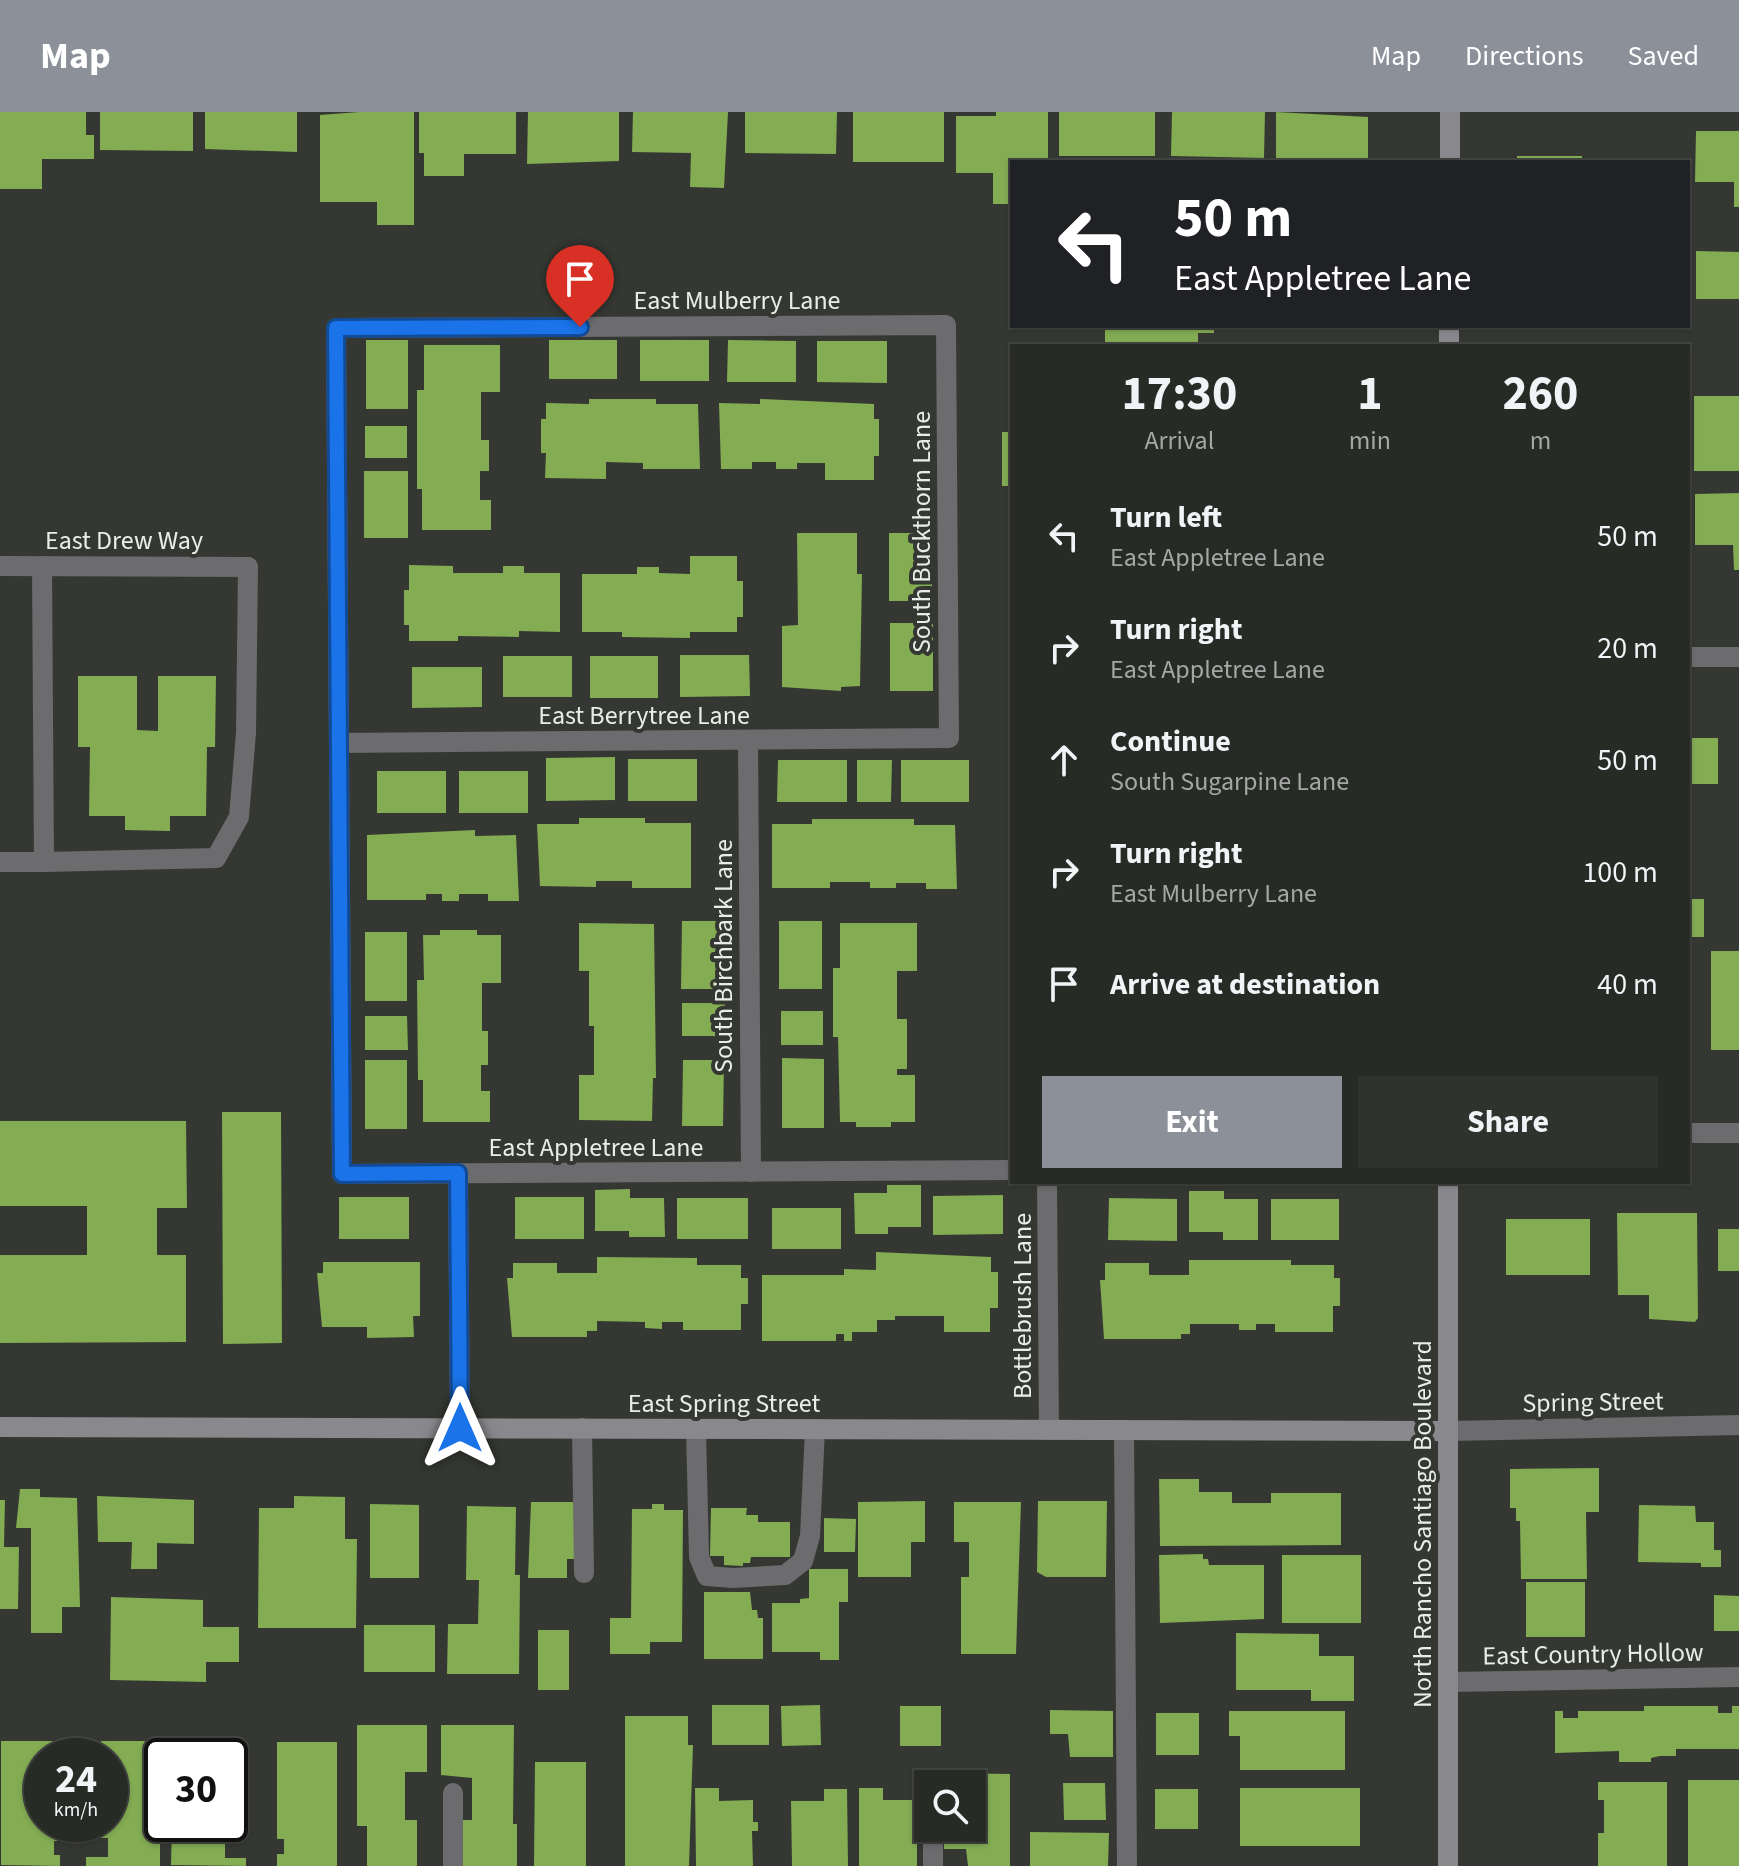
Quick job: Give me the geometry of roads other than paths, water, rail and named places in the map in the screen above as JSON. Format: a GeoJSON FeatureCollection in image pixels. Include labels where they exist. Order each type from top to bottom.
{"type":"FeatureCollection","features":[{"type":"Feature","properties":{"kind":"street"},"geometry":{"type":"LineString","coordinates":[[1450,112],[1450,160]]}},
{"type":"Feature","properties":{"kind":"street","name":"East Mulberry Lane"},"geometry":{"type":"LineString","coordinates":[[339,743],[336,328],[946,325]]}},
{"type":"Feature","properties":{"kind":"street","name":"South Buckthorn Lane"},"geometry":{"type":"LineString","coordinates":[[946,325],[949,738]]}},
{"type":"Feature","properties":{"kind":"street","name":"East Drew Way"},"geometry":{"type":"LineString","coordinates":[[0,566],[248,567],[246,733],[239,817],[216,858],[44,862]]}},
{"type":"Feature","properties":{"kind":"street"},"geometry":{"type":"LineString","coordinates":[[0,862],[44,862],[42,566]]}},
{"type":"Feature","properties":{"kind":"street"},"geometry":{"type":"LineString","coordinates":[[1690,657],[1739,657]]}},
{"type":"Feature","properties":{"kind":"street","name":"East Berrytree Lane"},"geometry":{"type":"LineString","coordinates":[[339,743],[949,738]]}},
{"type":"Feature","properties":{"kind":"street","name":"South Birchbark Lane"},"geometry":{"type":"LineString","coordinates":[[748,740],[751,1172]]}},
{"type":"Feature","properties":{"kind":"street","name":"East Appletree Lane"},"geometry":{"type":"LineString","coordinates":[[339,743],[342,1174],[1010,1170]]}},
{"type":"Feature","properties":{"kind":"street"},"geometry":{"type":"LineString","coordinates":[[1690,1133],[1739,1133]]}},
{"type":"Feature","properties":{"kind":"street"},"geometry":{"type":"LineString","coordinates":[[458,1173],[460,1428]]}},
{"type":"Feature","properties":{"kind":"street","name":"Bottlebrush Lane"},"geometry":{"type":"LineString","coordinates":[[1047,1184],[1049,1430]]}},
{"type":"Feature","properties":{"kind":"street","name":"North Rancho Santiago Boulevard"},"geometry":{"type":"LineString","coordinates":[[1448,1184],[1448,1866]]}},
{"type":"Feature","properties":{"kind":"street","name":"Spring Street"},"geometry":{"type":"LineString","coordinates":[[1448,1431],[1739,1425]]}},
{"type":"Feature","properties":{"kind":"street","name":"East Spring Street"},"geometry":{"type":"LineString","coordinates":[[0,1427],[1448,1431]]}},
{"type":"Feature","properties":{"kind":"street"},"geometry":{"type":"LineString","coordinates":[[582,1428],[584,1573]]}},
{"type":"Feature","properties":{"kind":"street"},"geometry":{"type":"LineString","coordinates":[[696,1429],[699,1557],[707,1576],[733,1578],[785,1575],[803,1561],[810,1536],[815,1429]]}},
{"type":"Feature","properties":{"kind":"street"},"geometry":{"type":"LineString","coordinates":[[1124,1430],[1127,1866]]}},
{"type":"Feature","properties":{"kind":"street","name":"East Country Hollow"},"geometry":{"type":"LineString","coordinates":[[1448,1682],[1739,1677]]}},
{"type":"Feature","properties":{"kind":"street"},"geometry":{"type":"LineString","coordinates":[[453,1793],[453,1866]]}},
{"type":"Feature","properties":{"kind":"street"},"geometry":{"type":"LineString","coordinates":[[933,1842],[933,1866]]}}]}
